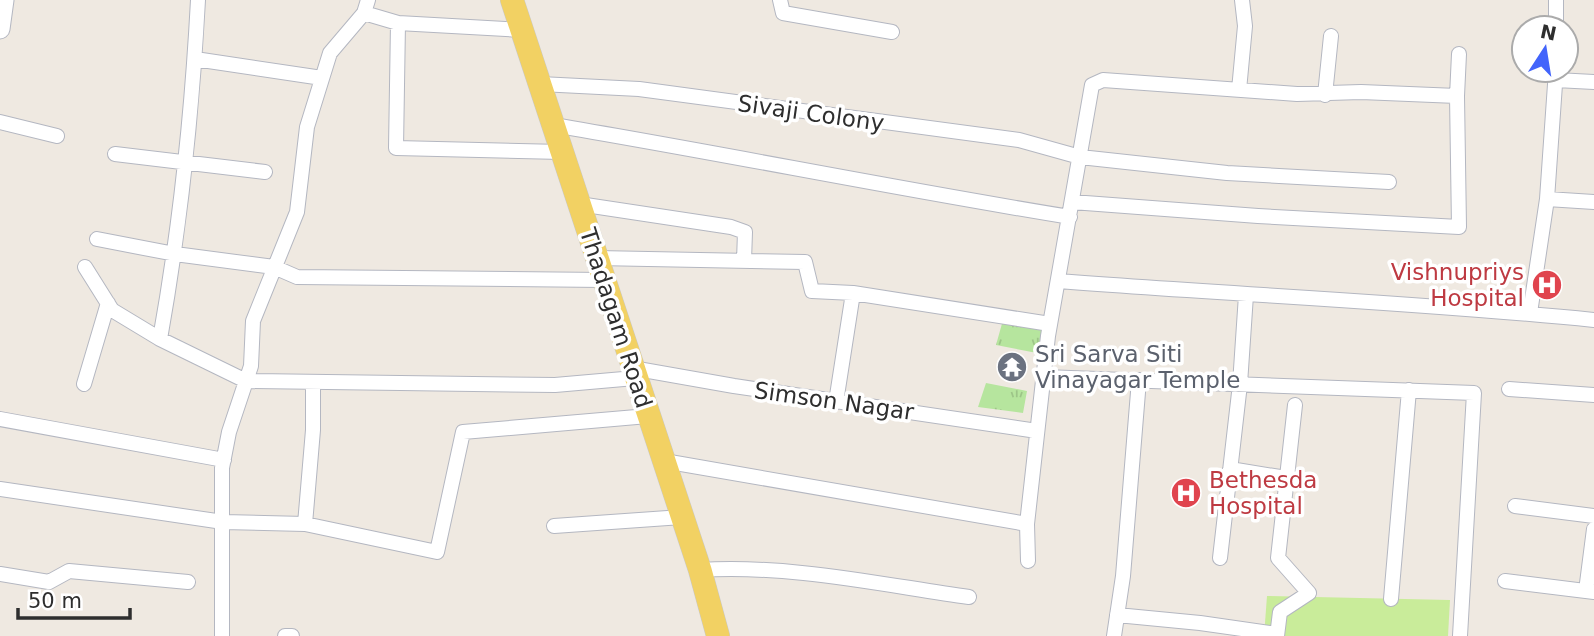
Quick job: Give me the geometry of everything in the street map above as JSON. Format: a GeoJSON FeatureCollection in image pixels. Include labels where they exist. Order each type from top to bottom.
{"type":"FeatureCollection","features":[{"type":"Feature","properties":{"kind":"main road","name":"Thadagam Road"},"geometry":{"type":"LineString","coordinates":[[512,0],[700,570],[718,636]]}},
{"type":"Feature","properties":{"kind":"street"},"geometry":{"type":"LineString","coordinates":[[0,29],[4,0]]}},
{"type":"Feature","properties":{"kind":"street"},"geometry":{"type":"LineString","coordinates":[[160,339],[175,254],[195,59],[198,0]]}},
{"type":"Feature","properties":{"kind":"street"},"geometry":{"type":"LineString","coordinates":[[780,0],[783,13],[892,32]]}},
{"type":"Feature","properties":{"kind":"street"},"geometry":{"type":"LineString","coordinates":[[1239,90],[1245,26],[1242,0]]}},
{"type":"Feature","properties":{"kind":"street"},"geometry":{"type":"LineString","coordinates":[[222,636],[224,460],[229,432],[251,366],[253,321],[297,212],[307,127],[330,53],[366,6],[398,23],[522,30]]}},
{"type":"Feature","properties":{"kind":"street"},"geometry":{"type":"LineString","coordinates":[[398,23],[396,148],[562,152]]}},
{"type":"Feature","properties":{"kind":"street"},"geometry":{"type":"LineString","coordinates":[[1325,94],[1331,36]]}},
{"type":"Feature","properties":{"kind":"street"},"geometry":{"type":"LineString","coordinates":[[553,125],[712,152],[923,193],[1071,210],[1258,216],[1459,227],[1459,54]]}},
{"type":"Feature","properties":{"kind":"street"},"geometry":{"type":"LineString","coordinates":[[195,59],[322,78]]}},
{"type":"Feature","properties":{"kind":"street"},"geometry":{"type":"LineString","coordinates":[[1028,561],[1027,524],[1050,324],[1092,85],[1103,80],[1325,94],[1361,92],[1457,96]]}},
{"type":"Feature","properties":{"kind":"street","name":"Sivaji Colony"},"geometry":{"type":"LineString","coordinates":[[540,83],[639,89],[1018,140],[1080,157],[1227,173],[1389,182]]}},
{"type":"Feature","properties":{"kind":"street"},"geometry":{"type":"LineString","coordinates":[[1530,313],[1547,199],[1555,84]]}},
{"type":"Feature","properties":{"kind":"street"},"geometry":{"type":"LineString","coordinates":[[0,122],[57,136]]}},
{"type":"Feature","properties":{"kind":"street"},"geometry":{"type":"LineString","coordinates":[[115,154],[265,172]]}},
{"type":"Feature","properties":{"kind":"street"},"geometry":{"type":"LineString","coordinates":[[1547,199],[1594,202]]}},
{"type":"Feature","properties":{"kind":"street"},"geometry":{"type":"LineString","coordinates":[[579,204],[732,226],[745,232],[744,261]]}},
{"type":"Feature","properties":{"kind":"street"},"geometry":{"type":"LineString","coordinates":[[97,239],[175,254],[274,267],[297,276],[600,269],[744,261],[805,262],[813,291],[853,293],[1050,324]]}},
{"type":"Feature","properties":{"kind":"street"},"geometry":{"type":"LineString","coordinates":[[85,267],[112,310],[160,339],[246,382]]}},
{"type":"Feature","properties":{"kind":"street"},"geometry":{"type":"LineString","coordinates":[[1059,281],[1487,309],[1594,320]]}},
{"type":"Feature","properties":{"kind":"street"},"geometry":{"type":"LineString","coordinates":[[836,402],[853,293]]}},
{"type":"Feature","properties":{"kind":"street"},"geometry":{"type":"LineString","coordinates":[[1220,558],[1240,384],[1246,295]]}},
{"type":"Feature","properties":{"kind":"street"},"geometry":{"type":"LineString","coordinates":[[84,384],[108,303]]}},
{"type":"Feature","properties":{"kind":"street","name":"Simson Nagar"},"geometry":{"type":"LineString","coordinates":[[246,382],[555,385],[634,373],[1037,431]]}},
{"type":"Feature","properties":{"kind":"street"},"geometry":{"type":"LineString","coordinates":[[1044,377],[1474,393],[1460,636]]}},
{"type":"Feature","properties":{"kind":"street"},"geometry":{"type":"LineString","coordinates":[[1114,636],[1123,576],[1139,380]]}},
{"type":"Feature","properties":{"kind":"street"},"geometry":{"type":"LineString","coordinates":[[305,524],[313,430],[313,383]]}},
{"type":"Feature","properties":{"kind":"street"},"geometry":{"type":"LineString","coordinates":[[1509,389],[1594,395]]}},
{"type":"Feature","properties":{"kind":"street"},"geometry":{"type":"LineString","coordinates":[[1391,599],[1409,390]]}},
{"type":"Feature","properties":{"kind":"street"},"geometry":{"type":"LineString","coordinates":[[1116,615],[1200,623],[1277,635],[1280,612],[1309,593],[1278,558],[1295,405]]}},
{"type":"Feature","properties":{"kind":"street"},"geometry":{"type":"LineString","coordinates":[[0,489],[223,522],[305,524],[437,552],[463,432],[648,416]]}},
{"type":"Feature","properties":{"kind":"street"},"geometry":{"type":"LineString","coordinates":[[0,419],[224,460]]}},
{"type":"Feature","properties":{"kind":"street"},"geometry":{"type":"LineString","coordinates":[[664,461],[1027,524]]}},
{"type":"Feature","properties":{"kind":"street"},"geometry":{"type":"LineString","coordinates":[[1230,469],[1286,478]]}},
{"type":"Feature","properties":{"kind":"street"},"geometry":{"type":"LineString","coordinates":[[1515,506],[1594,516]]}},
{"type":"Feature","properties":{"kind":"street"},"geometry":{"type":"LineString","coordinates":[[554,526],[682,517]]}},
{"type":"Feature","properties":{"kind":"street"},"geometry":{"type":"LineString","coordinates":[[1505,582],[1590,592],[1594,529]]}},
{"type":"Feature","properties":{"kind":"street"},"geometry":{"type":"LineString","coordinates":[[700,570],[733,568],[798,574],[969,597]]}},
{"type":"Feature","properties":{"kind":"street"},"geometry":{"type":"LineString","coordinates":[[0,573],[49,582],[69,571],[188,582]]}},
{"type":"Feature","properties":{"kind":"street"},"geometry":{"type":"LineString","coordinates":[[285,636],[292,636]]}},
{"type":"Feature","properties":{"kind":"green space"},"geometry":{"type":"Polygon","coordinates":[[[1003,320],[1044,327],[1037,353],[996,345],[1003,320]]]}},
{"type":"Feature","properties":{"kind":"green space"},"geometry":{"type":"Polygon","coordinates":[[[986,383],[1027,391],[1023,413],[978,407],[986,383]]]}},
{"type":"Feature","properties":{"kind":"green space"},"geometry":{"type":"Polygon","coordinates":[[[1267,596],[1450,600],[1448,636],[1264,636],[1267,596]]]}},
{"type":"Feature","properties":{"kind":"place","name":"Vishnupriys Hospital"},"geometry":{"type":"Point","coordinates":[1547,285]}},
{"type":"Feature","properties":{"kind":"place","name":"Sri Sarva Siti Vinayagar Temple"},"geometry":{"type":"Point","coordinates":[1012,367]}},
{"type":"Feature","properties":{"kind":"place","name":"Bethesda Hospital"},"geometry":{"type":"Point","coordinates":[1186,493]}}]}
